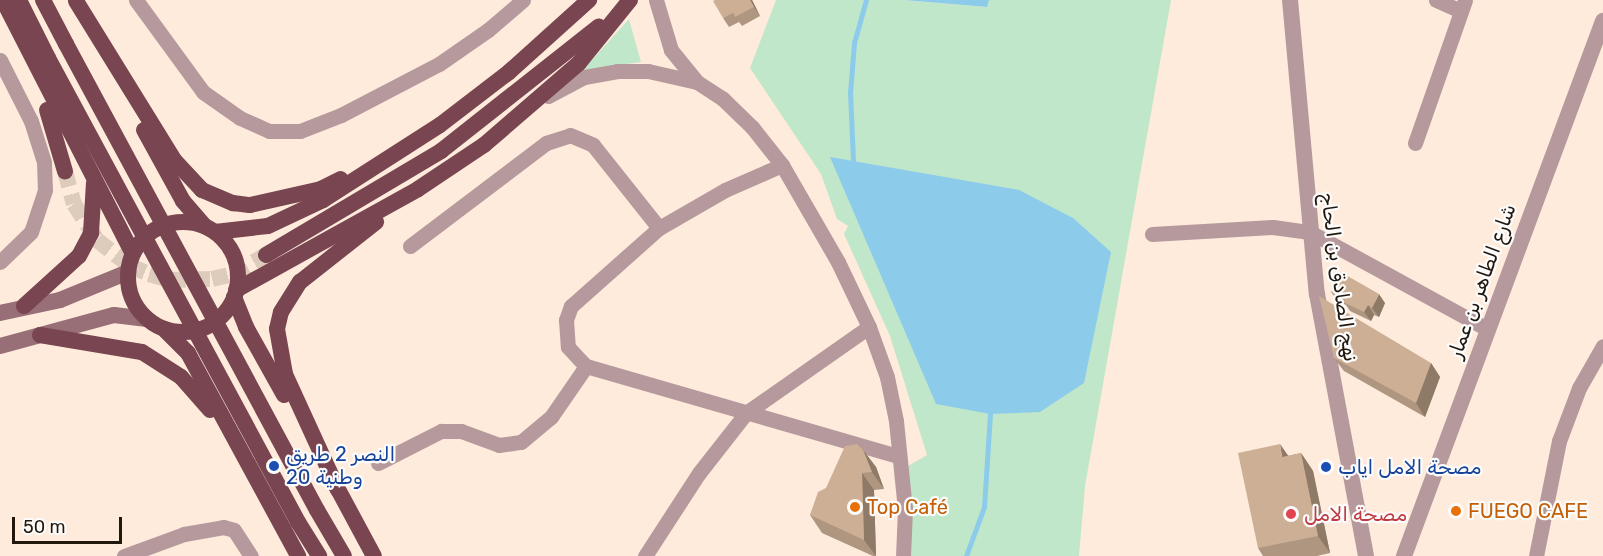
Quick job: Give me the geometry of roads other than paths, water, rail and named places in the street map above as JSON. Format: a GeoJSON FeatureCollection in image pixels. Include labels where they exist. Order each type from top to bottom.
{"type":"FeatureCollection","features":[{"type":"Feature","properties":{"kind":"highway"},"geometry":{"type":"LineString","coordinates":[[3,0],[133,255]]}},
{"type":"Feature","properties":{"kind":"highway"},"geometry":{"type":"LineString","coordinates":[[19,0],[298,522],[319,556]]}},
{"type":"Feature","properties":{"kind":"highway"},"geometry":{"type":"LineString","coordinates":[[44,0],[316,510],[344,556]]}},
{"type":"Feature","properties":{"kind":"highway"},"geometry":{"type":"LineString","coordinates":[[298,556],[188,353],[162,328],[147,319],[136,305],[128,272],[133,255],[155,229],[180,222],[210,230],[268,226],[323,200],[398,152],[509,72],[590,0]]}},
{"type":"Feature","properties":{"kind":"highway"},"geometry":{"type":"LineString","coordinates":[[75,1],[175,161],[202,190],[214,196],[250,205],[276,201],[321,189],[398,152]]}},
{"type":"Feature","properties":{"kind":"highway"},"geometry":{"type":"LineString","coordinates":[[75,1],[168,176],[234,258],[235,294],[246,327],[374,556]]}},
{"type":"Feature","properties":{"kind":"highway"},"geometry":{"type":"LineString","coordinates":[[162,328],[196,330],[225,312],[235,294],[418,189],[484,145],[579,63],[629,1]]}},
{"type":"Feature","properties":{"kind":"highway"},"geometry":{"type":"LineString","coordinates":[[266,255],[441,151],[629,1]]}},
{"type":"Feature","properties":{"kind":"highway"},"geometry":{"type":"LineString","coordinates":[[0,15],[55,128],[65,171]]}},
{"type":"Feature","properties":{"kind":"highway"},"geometry":{"type":"LineString","coordinates":[[24,306],[79,256],[91,234],[94,179]]}},
{"type":"Feature","properties":{"kind":"highway"},"geometry":{"type":"LineString","coordinates":[[338,490],[285,374],[277,329],[281,312],[300,282],[418,189]]}},
{"type":"Feature","properties":{"kind":"highway"},"geometry":{"type":"LineString","coordinates":[[40,335],[126,348],[159,360],[188,385],[232,437]]}},
{"type":"Feature","properties":{"kind":"main road"},"geometry":{"type":"LineString","coordinates":[[0,313],[60,300],[128,272]]}},
{"type":"Feature","properties":{"kind":"main road"},"geometry":{"type":"LineString","coordinates":[[3,347],[114,315],[147,319]]}},
{"type":"Feature","properties":{"kind":"street"},"geometry":{"type":"LineString","coordinates":[[136,0],[203,92],[240,118],[269,131],[300,131],[341,115],[439,64],[523,0]]}},
{"type":"Feature","properties":{"kind":"street"},"geometry":{"type":"LineString","coordinates":[[656,0],[670,50],[697,82],[723,99],[753,127],[782,165],[838,262],[869,327],[887,377],[896,421],[897,456],[904,509],[903,556]]}},
{"type":"Feature","properties":{"kind":"street","name":"نهج الصادق بن الحاج"},"geometry":{"type":"LineString","coordinates":[[1290,0],[1310,232],[1324,337],[1366,556]]}},
{"type":"Feature","properties":{"kind":"street"},"geometry":{"type":"LineString","coordinates":[[1415,143],[1463,6],[1436,0]]}},
{"type":"Feature","properties":{"kind":"street","name":"شارع الطاهر بن عمار"},"geometry":{"type":"LineString","coordinates":[[1404,556],[1603,21]]}},
{"type":"Feature","properties":{"kind":"street"},"geometry":{"type":"LineString","coordinates":[[0,60],[31,121],[44,162],[45,190],[31,232],[0,262]]}},
{"type":"Feature","properties":{"kind":"street"},"geometry":{"type":"LineString","coordinates":[[514,119],[584,77],[648,71],[697,82]]}},
{"type":"Feature","properties":{"kind":"street"},"geometry":{"type":"LineString","coordinates":[[410,246],[546,143],[570,135],[593,145],[659,228]]}},
{"type":"Feature","properties":{"kind":"street"},"geometry":{"type":"LineString","coordinates":[[782,165],[724,190],[659,228],[571,306],[566,320],[568,347],[586,366],[897,456]]}},
{"type":"Feature","properties":{"kind":"street"},"geometry":{"type":"LineString","coordinates":[[1152,234],[1273,227],[1310,232],[1487,329]]}},
{"type":"Feature","properties":{"kind":"street"},"geometry":{"type":"LineString","coordinates":[[645,556],[699,473],[746,412],[869,327]]}},
{"type":"Feature","properties":{"kind":"street"},"geometry":{"type":"LineString","coordinates":[[1536,556],[1559,441],[1579,388],[1603,346]]}},
{"type":"Feature","properties":{"kind":"street"},"geometry":{"type":"LineString","coordinates":[[378,463],[441,431],[461,431],[499,445],[521,442],[551,417],[586,366]]}},
{"type":"Feature","properties":{"kind":"street"},"geometry":{"type":"LineString","coordinates":[[124,556],[184,534],[222,527],[234,530],[251,556]]}},
{"type":"Feature","properties":{"kind":"water"},"geometry":{"type":"Polygon","coordinates":[[[904,0],[989,0],[987,7],[904,0]]]}},
{"type":"Feature","properties":{"kind":"water"},"geometry":{"type":"Polygon","coordinates":[[[830,157],[1019,190],[1073,218],[1111,252],[1084,383],[1040,412],[990,414],[936,404],[830,157]]]}},
{"type":"Feature","properties":{"kind":"waterway"},"geometry":{"type":"LineString","coordinates":[[853,161],[850,93],[854,43],[866,0]]}},
{"type":"Feature","properties":{"kind":"waterway"},"geometry":{"type":"LineString","coordinates":[[966,556],[984,507],[990,414]]}},
{"type":"Feature","properties":{"kind":"tunnel"},"geometry":{"type":"LineString","coordinates":[[65,171],[74,204],[97,240],[130,266],[149,274],[170,280],[212,279],[233,274],[266,255]]}},
{"type":"Feature","properties":{"kind":"place","name":"النصر 2 طريق وطنية 20"},"geometry":{"type":"Point","coordinates":[274,466]}},
{"type":"Feature","properties":{"kind":"place","name":"مصحة الامل اياب"},"geometry":{"type":"Point","coordinates":[1326,467]}},
{"type":"Feature","properties":{"kind":"place","name":"Top Café"},"geometry":{"type":"Point","coordinates":[855,507]}},
{"type":"Feature","properties":{"kind":"place","name":"FUEGO CAFE"},"geometry":{"type":"Point","coordinates":[1456,511]}},
{"type":"Feature","properties":{"kind":"place","name":"مصحة الامل"},"geometry":{"type":"Point","coordinates":[1291,514]}}]}
